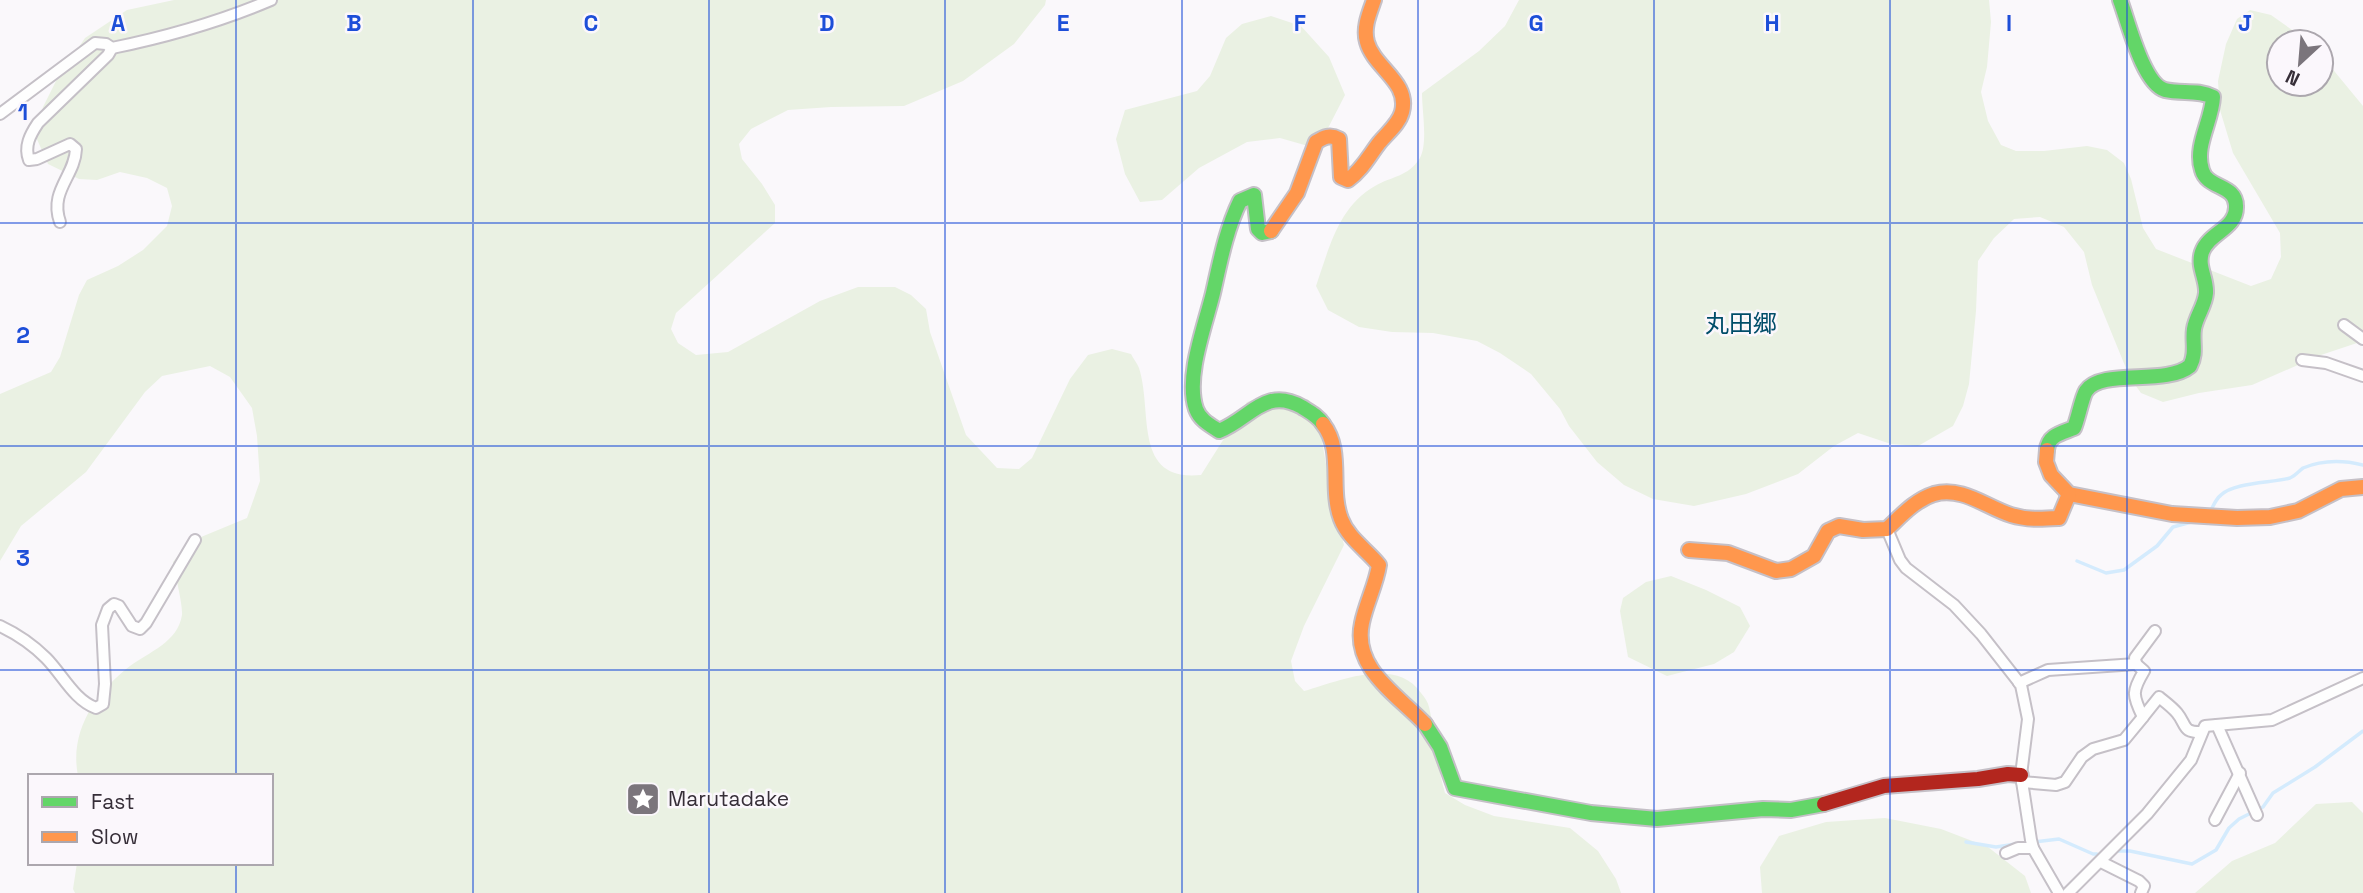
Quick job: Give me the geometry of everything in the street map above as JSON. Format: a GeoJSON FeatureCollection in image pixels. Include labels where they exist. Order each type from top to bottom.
{"type":"FeatureCollection","features":[{"type":"Feature","properties":{"kind":"street"},"geometry":{"type":"LineString","coordinates":[[0,114],[95,43],[106,44],[112,48],[157,39],[240,13],[271,0]]}},
{"type":"Feature","properties":{"kind":"street"},"geometry":{"type":"LineString","coordinates":[[1374,0],[1364,26],[1366,47],[1395,80],[1402,98],[1402,113],[1363,169],[1348,180],[1341,177],[1339,139],[1327,136],[1316,142],[1297,193],[1272,231],[1262,233],[1258,229],[1254,195],[1240,201],[1231,217],[1201,342],[1194,376],[1195,405],[1199,418],[1219,431],[1229,428],[1264,403],[1280,399],[1318,414],[1326,425],[1333,442],[1336,505],[1341,521],[1351,536],[1369,551],[1379,565],[1378,579],[1363,621],[1360,642],[1365,657],[1391,693],[1424,722],[1434,735],[1455,788],[1591,813],[1657,819],[1763,809],[1791,810],[1824,804],[1884,786],[2008,774],[2056,785],[2065,782],[2082,757],[2093,749],[2124,740],[2160,697],[2178,713],[2186,729],[2193,733],[2202,732]]}},
{"type":"Feature","properties":{"kind":"street"},"geometry":{"type":"LineString","coordinates":[[2120,0],[2146,72],[2156,86],[2165,90],[2206,93],[2213,97],[2214,110],[2201,147],[2201,169],[2206,179],[2231,190],[2236,201],[2236,214],[2233,222],[2211,236],[2201,251],[2199,268],[2206,287],[2206,296],[2194,329],[2194,358],[2190,367],[2174,375],[2111,380],[2093,385],[2085,392],[2074,428],[2053,436],[2047,444],[2046,461],[2051,475],[2069,494],[2172,514],[2237,518],[2270,517],[2298,511],[2341,489],[2363,487]]}},
{"type":"Feature","properties":{"kind":"street"},"geometry":{"type":"LineString","coordinates":[[60,222],[56,211],[60,190],[76,156],[76,149],[70,144],[29,160],[26,151],[28,142],[38,123],[112,48]]}},
{"type":"Feature","properties":{"kind":"street"},"geometry":{"type":"LineString","coordinates":[[2344,325],[2363,339]]}},
{"type":"Feature","properties":{"kind":"street"},"geometry":{"type":"LineString","coordinates":[[2302,360],[2326,363],[2363,376]]}},
{"type":"Feature","properties":{"kind":"street"},"geometry":{"type":"LineString","coordinates":[[1689,550],[1728,553],[1776,571],[1791,569],[1814,556],[1828,531],[1839,526],[1863,530],[1887,529],[1899,515],[1923,498],[1944,491],[1963,492],[2006,513],[2043,521],[2059,517],[2069,494]]}},
{"type":"Feature","properties":{"kind":"street"},"geometry":{"type":"LineString","coordinates":[[1887,529],[1906,568],[1954,606],[1982,634],[2019,683],[2028,719],[2022,778],[2032,844],[2059,893]]}},
{"type":"Feature","properties":{"kind":"street"},"geometry":{"type":"LineString","coordinates":[[0,626],[20,636],[46,658],[85,704],[96,708],[103,704],[105,684],[102,625],[108,609],[114,604],[120,606],[132,626],[140,629],[195,540]]}},
{"type":"Feature","properties":{"kind":"street"},"geometry":{"type":"LineString","coordinates":[[2143,717],[2134,701],[2134,687],[2144,671],[2136,664],[2135,658],[2155,631]]}},
{"type":"Feature","properties":{"kind":"street"},"geometry":{"type":"LineString","coordinates":[[2019,683],[2048,670],[2136,664]]}},
{"type":"Feature","properties":{"kind":"street"},"geometry":{"type":"LineString","coordinates":[[2068,893],[2147,814],[2191,760],[2205,726],[2272,720],[2363,678]]}},
{"type":"Feature","properties":{"kind":"street"},"geometry":{"type":"LineString","coordinates":[[2217,725],[2255,811]]}},
{"type":"Feature","properties":{"kind":"street"},"geometry":{"type":"LineString","coordinates":[[2215,820],[2240,773]]}},
{"type":"Feature","properties":{"kind":"street"},"geometry":{"type":"LineString","coordinates":[[2006,853],[2032,844]]}},
{"type":"Feature","properties":{"kind":"street"},"geometry":{"type":"LineString","coordinates":[[2101,862],[2145,885]]}},
{"type":"Feature","properties":{"kind":"shaded area"},"geometry":{"type":"Polygon","coordinates":[[[174,0],[1046,0],[1045,5],[1014,44],[963,81],[904,106],[788,110],[751,129],[739,144],[742,159],[775,205],[775,223],[676,313],[671,329],[678,343],[696,355],[728,352],[820,301],[858,287],[895,287],[911,295],[926,309],[930,332],[966,435],[997,468],[1019,469],[1032,458],[1070,379],[1088,355],[1112,349],[1131,354],[1137,364],[1143,385],[1149,440],[1155,456],[1164,467],[1179,474],[1201,475],[1247,402],[1274,392],[1306,402],[1317,411],[1329,482],[1344,545],[1304,626],[1291,661],[1295,681],[1304,691],[1366,674],[1382,673],[1410,682],[1429,705],[1445,793],[1465,805],[1494,816],[1570,828],[1598,851],[1616,879],[1621,893],[75,893],[73,889],[77,865],[273,865],[273,774],[78,774],[76,759],[82,728],[96,700],[118,676],[169,639],[179,624],[182,610],[173,562],[189,542],[247,518],[260,481],[257,436],[252,408],[230,377],[210,366],[162,376],[145,392],[86,472],[21,526],[0,561],[0,394],[51,372],[60,357],[79,295],[87,280],[118,266],[143,250],[167,226],[172,206],[167,188],[147,178],[120,172],[97,180],[79,179],[48,164],[36,137],[43,107],[56,81],[85,38],[127,10],[174,0]]]}},
{"type":"Feature","properties":{"kind":"shaded area"},"geometry":{"type":"Polygon","coordinates":[[[1519,0],[1989,0],[1991,22],[1987,67],[1981,92],[1988,121],[2001,145],[2016,151],[2087,146],[2107,150],[2124,163],[2131,179],[2143,228],[2156,249],[2251,286],[2271,279],[2281,257],[2280,233],[2233,153],[2220,110],[2218,81],[2226,44],[2237,19],[2250,10],[2271,15],[2289,28],[2265,28],[2265,98],[2335,98],[2335,72],[2363,106],[2363,341],[2321,355],[2252,385],[2163,402],[2141,393],[2130,378],[2092,285],[2084,252],[2064,227],[2040,217],[2014,219],[1994,238],[1978,261],[1969,384],[1963,406],[1953,426],[1918,446],[1891,444],[1858,433],[1834,446],[1798,474],[1746,494],[1694,506],[1653,499],[1624,485],[1597,462],[1569,426],[1560,409],[1531,374],[1500,353],[1477,341],[1433,333],[1392,332],[1359,327],[1328,310],[1316,286],[1336,230],[1352,205],[1375,186],[1410,169],[1420,158],[1424,136],[1422,93],[1479,51],[1505,26],[1519,0]]]}},
{"type":"Feature","properties":{"kind":"shaded area"},"geometry":{"type":"Polygon","coordinates":[[[1271,16],[1301,26],[1329,57],[1345,95],[1326,132],[1308,146],[1280,138],[1247,142],[1199,168],[1162,200],[1140,202],[1125,174],[1116,139],[1125,110],[1197,91],[1210,76],[1226,38],[1242,24],[1271,16]]]}},
{"type":"Feature","properties":{"kind":"shaded area"},"geometry":{"type":"Polygon","coordinates":[[[1671,576],[1740,607],[1750,626],[1734,652],[1714,664],[1667,676],[1628,657],[1620,611],[1623,598],[1646,582],[1671,576]]]}},
{"type":"Feature","properties":{"kind":"shaded area"},"geometry":{"type":"Polygon","coordinates":[[[2352,802],[2363,813],[2363,893],[2195,893],[2232,861],[2275,843],[2316,804],[2352,802]]]}},
{"type":"Feature","properties":{"kind":"shaded area"},"geometry":{"type":"Polygon","coordinates":[[[1885,818],[1941,829],[1988,847],[2025,876],[2031,893],[1762,893],[1760,867],[1779,836],[1826,822],[1885,818]]]}},
{"type":"Feature","properties":{"kind":"waterway"},"geometry":{"type":"LineString","coordinates":[[2212,508],[2218,498],[2227,491],[2244,485],[2290,478],[2310,465],[2333,462],[2363,465]]}},
{"type":"Feature","properties":{"kind":"waterway"},"geometry":{"type":"LineString","coordinates":[[2077,561],[2106,573],[2124,570],[2157,546],[2173,527],[2195,521]]}},
{"type":"Feature","properties":{"kind":"waterway"},"geometry":{"type":"LineString","coordinates":[[2117,851],[2130,851],[2192,864],[2216,850],[2229,828],[2239,819],[2263,807],[2273,793],[2315,767],[2363,731]]}},
{"type":"Feature","properties":{"kind":"waterway"},"geometry":{"type":"LineString","coordinates":[[2034,842],[2059,839],[2097,854]]}},
{"type":"Feature","properties":{"kind":"waterway"},"geometry":{"type":"LineString","coordinates":[[1966,842],[1996,847],[2016,844]]}},
{"type":"Feature","properties":{"kind":"traffic: fast"},"geometry":{"type":"LineString","coordinates":[[2047,450],[2053,438],[2074,428],[2084,394],[2094,384],[2119,378],[2166,375],[2190,366],[2194,352],[2194,329],[2206,293],[2202,252],[2235,214],[2235,199],[2227,190],[2209,181],[2200,161],[2213,97],[2201,93],[2165,90],[2157,85],[2143,64],[2120,0]]}},
{"type":"Feature","properties":{"kind":"traffic: fast"},"geometry":{"type":"LineString","coordinates":[[1271,231],[1262,233],[1258,229],[1254,195],[1240,201],[1227,235],[1197,351],[1193,382],[1196,409],[1203,419],[1219,431],[1258,407],[1278,400],[1302,407],[1323,424]]}},
{"type":"Feature","properties":{"kind":"traffic: fast"},"geometry":{"type":"LineString","coordinates":[[1425,724],[1440,747],[1455,788],[1591,813],[1657,819],[1763,809],[1791,810],[1824,804]]}},
{"type":"Feature","properties":{"kind":"traffic: slow"},"geometry":{"type":"LineString","coordinates":[[1271,231],[1297,193],[1316,142],[1327,137],[1339,139],[1341,177],[1348,180],[1396,124],[1402,112],[1401,92],[1367,42],[1366,26],[1374,0]]}},
{"type":"Feature","properties":{"kind":"traffic: slow"},"geometry":{"type":"LineString","coordinates":[[1323,424],[1333,446],[1336,495],[1341,519],[1353,538],[1379,565],[1362,623],[1364,654],[1370,668],[1380,680],[1425,724]]}},
{"type":"Feature","properties":{"kind":"traffic: slow"},"geometry":{"type":"LineString","coordinates":[[2047,450],[2046,462],[2051,475],[2069,494],[2172,514],[2270,517],[2298,511],[2341,489],[2363,487]]}},
{"type":"Feature","properties":{"kind":"traffic: slow"},"geometry":{"type":"LineString","coordinates":[[1689,550],[1728,553],[1776,571],[1791,569],[1814,556],[1828,531],[1839,526],[1863,530],[1887,529],[1914,504],[1934,494],[1944,492],[1964,495],[2011,515],[2041,519],[2059,518],[2069,494]]}},
{"type":"Feature","properties":{"kind":"traffic: jam"},"geometry":{"type":"LineString","coordinates":[[1824,804],[1884,786],[2021,775]]}},
{"type":"Feature","properties":{"kind":"place","name":"Marutadake"},"geometry":{"type":"Point","coordinates":[643,799]}},
{"type":"Feature","properties":{"kind":"district","name":"丸田郷"},"geometry":{"type":"Point","coordinates":[1741,324]}}]}
